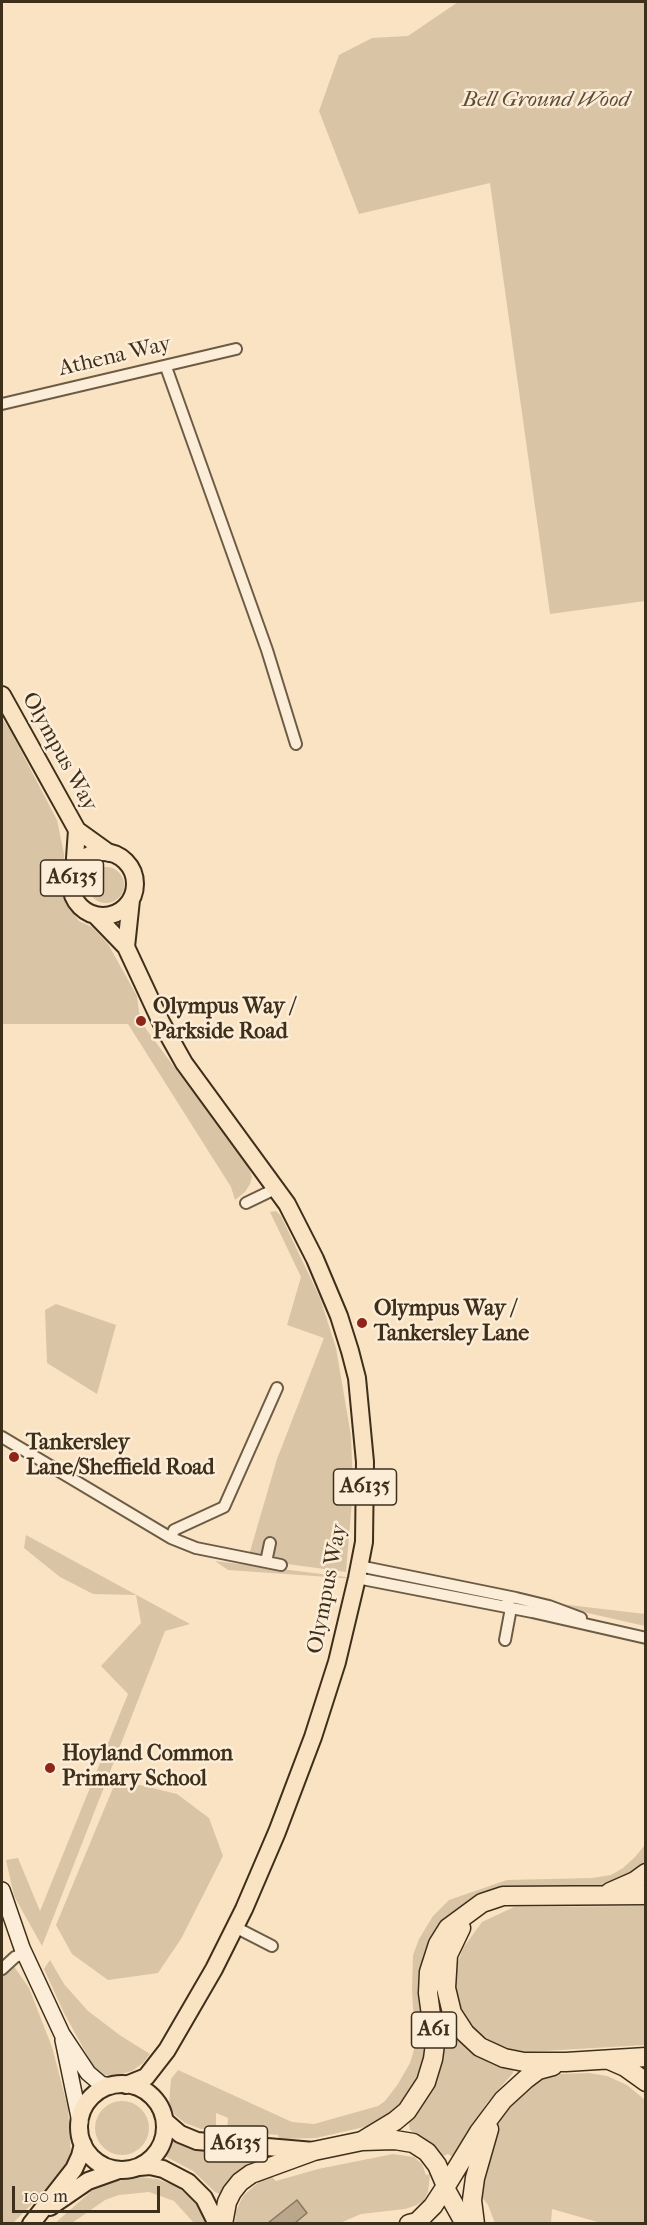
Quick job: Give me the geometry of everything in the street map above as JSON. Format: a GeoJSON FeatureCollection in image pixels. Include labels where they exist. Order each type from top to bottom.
{"type":"FeatureCollection","features":[{"type":"Feature","properties":{"kind":"highway"},"geometry":{"type":"LineString","coordinates":[[602,1895],[635,1881],[645,1874]]}},
{"type":"Feature","properties":{"kind":"highway","name":"A61"},"geometry":{"type":"LineString","coordinates":[[362,2141],[407,2111],[426,2082],[435,2044],[428,1993],[429,1972],[433,1958],[448,1928],[476,1907],[490,1899],[503,1896],[645,1895]]}},
{"type":"Feature","properties":{"kind":"highway","name":"A61"},"geometry":{"type":"LineString","coordinates":[[476,1907],[448,1955],[445,1978],[452,2013],[472,2040],[488,2052],[512,2061],[566,2062],[645,2057]]}},
{"type":"Feature","properties":{"kind":"highway"},"geometry":{"type":"LineString","coordinates":[[608,2060],[625,2067],[645,2082]]}},
{"type":"Feature","properties":{"kind":"highway","name":"A61"},"geometry":{"type":"LineString","coordinates":[[416,2223],[433,2206],[496,2108],[512,2090],[538,2070],[566,2062]]}},
{"type":"Feature","properties":{"kind":"highway"},"geometry":{"type":"LineString","coordinates":[[475,2223],[472,2200],[475,2178],[496,2108]]}},
{"type":"Feature","properties":{"kind":"highway","name":"A61"},"geometry":{"type":"LineString","coordinates":[[223,2223],[227,2202],[232,2192],[245,2178],[314,2151],[362,2141],[395,2140],[420,2146],[437,2165],[465,2223]]}},
{"type":"Feature","properties":{"kind":"main road","name":"Olympus Way"},"geometry":{"type":"LineString","coordinates":[[2,695],[77,830],[109,853],[127,862],[132,871],[135,880],[126,947]]}},
{"type":"Feature","properties":{"kind":"main road","name":"Olympus Way"},"geometry":{"type":"LineString","coordinates":[[77,830],[71,883],[72,894],[77,904],[96,915],[126,947],[161,1022],[184,1063],[286,1204],[315,1259],[339,1316],[357,1378],[365,1462],[363,1542],[337,1662],[313,1737],[277,1832],[214,1969],[167,2050],[146,2077],[119,2085]]}},
{"type":"Feature","properties":{"kind":"main road","name":"A6135"},"geometry":{"type":"LineString","coordinates":[[74,872],[80,862],[88,856],[99,852],[109,853]]}},
{"type":"Feature","properties":{"kind":"main road","name":"A6135"},"geometry":{"type":"LineString","coordinates":[[96,915],[117,914],[131,900]]}},
{"type":"Feature","properties":{"kind":"main road"},"geometry":{"type":"LineString","coordinates":[[2,1890],[25,1953],[62,2034],[89,2075],[101,2084],[143,2090],[156,2101],[165,2121],[165,2135],[160,2148],[151,2160],[139,2167],[119,2170],[88,2181],[36,2218]]}},
{"type":"Feature","properties":{"kind":"main road"},"geometry":{"type":"LineString","coordinates":[[36,2218],[71,2174],[83,2144],[62,2034]]}},
{"type":"Feature","properties":{"kind":"main road","name":"Olympus Way"},"geometry":{"type":"LineString","coordinates":[[156,2101],[156,2085],[167,2050]]}},
{"type":"Feature","properties":{"kind":"main road"},"geometry":{"type":"LineString","coordinates":[[80,2122],[90,2099],[96,2093],[119,2085]]}},
{"type":"Feature","properties":{"kind":"main road","name":"A6135"},"geometry":{"type":"LineString","coordinates":[[165,2121],[188,2139],[314,2151]]}},
{"type":"Feature","properties":{"kind":"main road"},"geometry":{"type":"LineString","coordinates":[[83,2144],[99,2163],[119,2170]]}},
{"type":"Feature","properties":{"kind":"main road","name":"A6135"},"geometry":{"type":"LineString","coordinates":[[139,2167],[150,2166],[163,2169],[188,2182],[204,2198],[217,2223]]}},
{"type":"Feature","properties":{"kind":"street","name":"Athena Way"},"geometry":{"type":"LineString","coordinates":[[2,404],[236,349]]}},
{"type":"Feature","properties":{"kind":"street"},"geometry":{"type":"LineString","coordinates":[[166,367],[267,650],[296,744]]}},
{"type":"Feature","properties":{"kind":"street"},"geometry":{"type":"LineString","coordinates":[[246,1203],[275,1189]]}},
{"type":"Feature","properties":{"kind":"street"},"geometry":{"type":"LineString","coordinates":[[171,1538],[174,1530],[224,1507],[277,1388]]}},
{"type":"Feature","properties":{"kind":"street"},"geometry":{"type":"LineString","coordinates":[[2,1437],[171,1538],[196,1548],[282,1565]]}},
{"type":"Feature","properties":{"kind":"street"},"geometry":{"type":"LineString","coordinates":[[266,1562],[270,1543]]}},
{"type":"Feature","properties":{"kind":"street"},"geometry":{"type":"LineString","coordinates":[[358,1572],[494,1594],[556,1608],[609,1630]]}},
{"type":"Feature","properties":{"kind":"street"},"geometry":{"type":"LineString","coordinates":[[358,1572],[645,1638]]}},
{"type":"Feature","properties":{"kind":"street"},"geometry":{"type":"LineString","coordinates":[[494,1594],[511,1608]]}},
{"type":"Feature","properties":{"kind":"street"},"geometry":{"type":"LineString","coordinates":[[505,1640],[511,1608]]}},
{"type":"Feature","properties":{"kind":"street"},"geometry":{"type":"LineString","coordinates":[[235,1927],[272,1946]]}},
{"type":"Feature","properties":{"kind":"street"},"geometry":{"type":"LineString","coordinates":[[2,1969],[15,1957],[25,1953]]}},
{"type":"Feature","properties":{"kind":"green space","name":"Bell Ground Wood"},"geometry":{"type":"Polygon","coordinates":[[[458,2],[645,2],[645,601],[550,614],[490,183],[359,214],[319,111],[339,55],[372,38],[408,36],[458,2]]]}},
{"type":"Feature","properties":{"kind":"green space"},"geometry":{"type":"Polygon","coordinates":[[[2,718],[57,820],[64,854],[65,901],[79,921],[92,927],[108,944],[137,996],[139,1012],[146,1029],[249,1168],[252,1177],[250,1184],[245,1192],[235,1200],[231,1187],[128,1024],[2,1024],[2,718]]]}},
{"type":"Feature","properties":{"kind":"green space"},"geometry":{"type":"Polygon","coordinates":[[[106,867],[119,872],[124,885],[119,898],[106,903],[93,898],[88,885],[93,872],[106,867]]]}},
{"type":"Feature","properties":{"kind":"green space"},"geometry":{"type":"Polygon","coordinates":[[[276,1211],[281,1216],[320,1298],[336,1348],[351,1436],[353,1489],[346,1572],[280,1563],[272,1553],[249,1555],[277,1459],[324,1338],[287,1325],[301,1277],[270,1212],[276,1211]]]}},
{"type":"Feature","properties":{"kind":"green space"},"geometry":{"type":"Polygon","coordinates":[[[56,1304],[116,1325],[97,1394],[47,1363],[45,1310],[56,1304]]]}},
{"type":"Feature","properties":{"kind":"green space"},"geometry":{"type":"Polygon","coordinates":[[[26,1535],[190,1624],[165,1631],[42,1946],[14,1896],[6,1860],[18,1858],[40,1911],[128,1694],[101,1666],[141,1623],[136,1595],[93,1594],[60,1577],[24,1548],[26,1535]]]}},
{"type":"Feature","properties":{"kind":"green space"},"geometry":{"type":"Polygon","coordinates":[[[215,1561],[371,1580],[228,1570],[215,1561]]]}},
{"type":"Feature","properties":{"kind":"green space"},"geometry":{"type":"Polygon","coordinates":[[[535,1601],[645,1614],[645,1626],[535,1601]]]}},
{"type":"Feature","properties":{"kind":"green space"},"geometry":{"type":"Polygon","coordinates":[[[140,1785],[177,1794],[209,1818],[223,1856],[181,1939],[158,1973],[108,1980],[72,1954],[56,1925],[113,1788],[140,1785]]]}},
{"type":"Feature","properties":{"kind":"green space"},"geometry":{"type":"Polygon","coordinates":[[[645,1840],[645,1868],[628,1881],[594,1889],[523,1889],[447,1919],[428,2050],[417,2085],[394,2114],[373,2125],[316,2138],[279,2139],[278,2135],[227,2131],[228,2118],[216,2113],[216,2130],[201,2129],[185,2123],[175,2115],[169,2104],[171,2079],[178,2070],[292,2122],[314,2124],[378,2106],[385,2101],[398,2084],[410,2063],[415,2046],[413,1955],[419,1939],[433,1916],[449,1900],[507,1880],[592,1878],[611,1875],[635,1857],[644,1846],[645,1840]]]}},
{"type":"Feature","properties":{"kind":"green space"},"geometry":{"type":"Polygon","coordinates":[[[645,1906],[645,2045],[527,2052],[509,2049],[493,2042],[478,2033],[465,2017],[457,1998],[455,1981],[457,1965],[463,1948],[482,1922],[514,1907],[645,1906]]]}},
{"type":"Feature","properties":{"kind":"green space"},"geometry":{"type":"Polygon","coordinates":[[[50,1960],[64,1984],[88,2011],[150,2054],[143,2063],[132,2071],[115,2076],[102,2075],[96,2071],[64,2013],[44,1969],[50,1960]]]}},
{"type":"Feature","properties":{"kind":"green space"},"geometry":{"type":"Polygon","coordinates":[[[13,1965],[29,1988],[52,2047],[68,2108],[71,2155],[43,2193],[13,2223],[2,2224],[2,1977],[13,1965]]]}},
{"type":"Feature","properties":{"kind":"green space"},"geometry":{"type":"Polygon","coordinates":[[[442,2004],[513,2069],[513,2073],[486,2104],[454,2158],[448,2154],[441,2157],[430,2144],[410,2130],[409,2126],[409,2119],[414,2114],[435,2005],[442,2004]]]}},
{"type":"Feature","properties":{"kind":"green space"},"geometry":{"type":"Polygon","coordinates":[[[589,2073],[607,2076],[627,2085],[645,2100],[645,2223],[601,2223],[552,2209],[551,2223],[495,2223],[488,2205],[480,2195],[496,2124],[502,2114],[527,2087],[538,2081],[559,2074],[589,2073]]]}},
{"type":"Feature","properties":{"kind":"green space"},"geometry":{"type":"Polygon","coordinates":[[[122,2101],[132,2103],[141,2109],[147,2118],[149,2128],[147,2138],[141,2147],[132,2153],[122,2155],[112,2153],[103,2147],[97,2138],[95,2128],[97,2118],[103,2109],[112,2103],[122,2101]]]}},
{"type":"Feature","properties":{"kind":"green space"},"geometry":{"type":"Polygon","coordinates":[[[168,2141],[203,2151],[267,2154],[267,2161],[220,2194],[193,2171],[163,2155],[168,2141]]]}},
{"type":"Feature","properties":{"kind":"green space"},"geometry":{"type":"Polygon","coordinates":[[[393,2154],[414,2157],[422,2164],[426,2175],[430,2174],[428,2192],[424,2200],[417,2205],[405,2209],[361,2214],[340,2223],[235,2224],[236,2211],[243,2196],[261,2180],[272,2177],[276,2181],[318,2169],[393,2154]]]}},
{"type":"Feature","properties":{"kind":"green space"},"geometry":{"type":"Polygon","coordinates":[[[139,2177],[157,2179],[174,2185],[191,2197],[206,2223],[194,2223],[174,2201],[149,2192],[119,2195],[105,2200],[72,2223],[54,2224],[95,2188],[139,2177]]]}},
{"type":"Feature","properties":{"kind":"shaded area"},"geometry":{"type":"Polygon","coordinates":[[[297,2200],[307,2213],[295,2223],[268,2223],[297,2200]]]}},
{"type":"Feature","properties":{"kind":"place","name":"Olympus Way / Parkside Road"},"geometry":{"type":"Point","coordinates":[141,1021]}},
{"type":"Feature","properties":{"kind":"place","name":"Olympus Way / Tankersley Lane"},"geometry":{"type":"Point","coordinates":[362,1323]}},
{"type":"Feature","properties":{"kind":"place","name":"Tankersley Lane/Sheffield Road"},"geometry":{"type":"Point","coordinates":[14,1457]}},
{"type":"Feature","properties":{"kind":"place","name":"Hoyland Common Primary School"},"geometry":{"type":"Point","coordinates":[50,1768]}}]}
